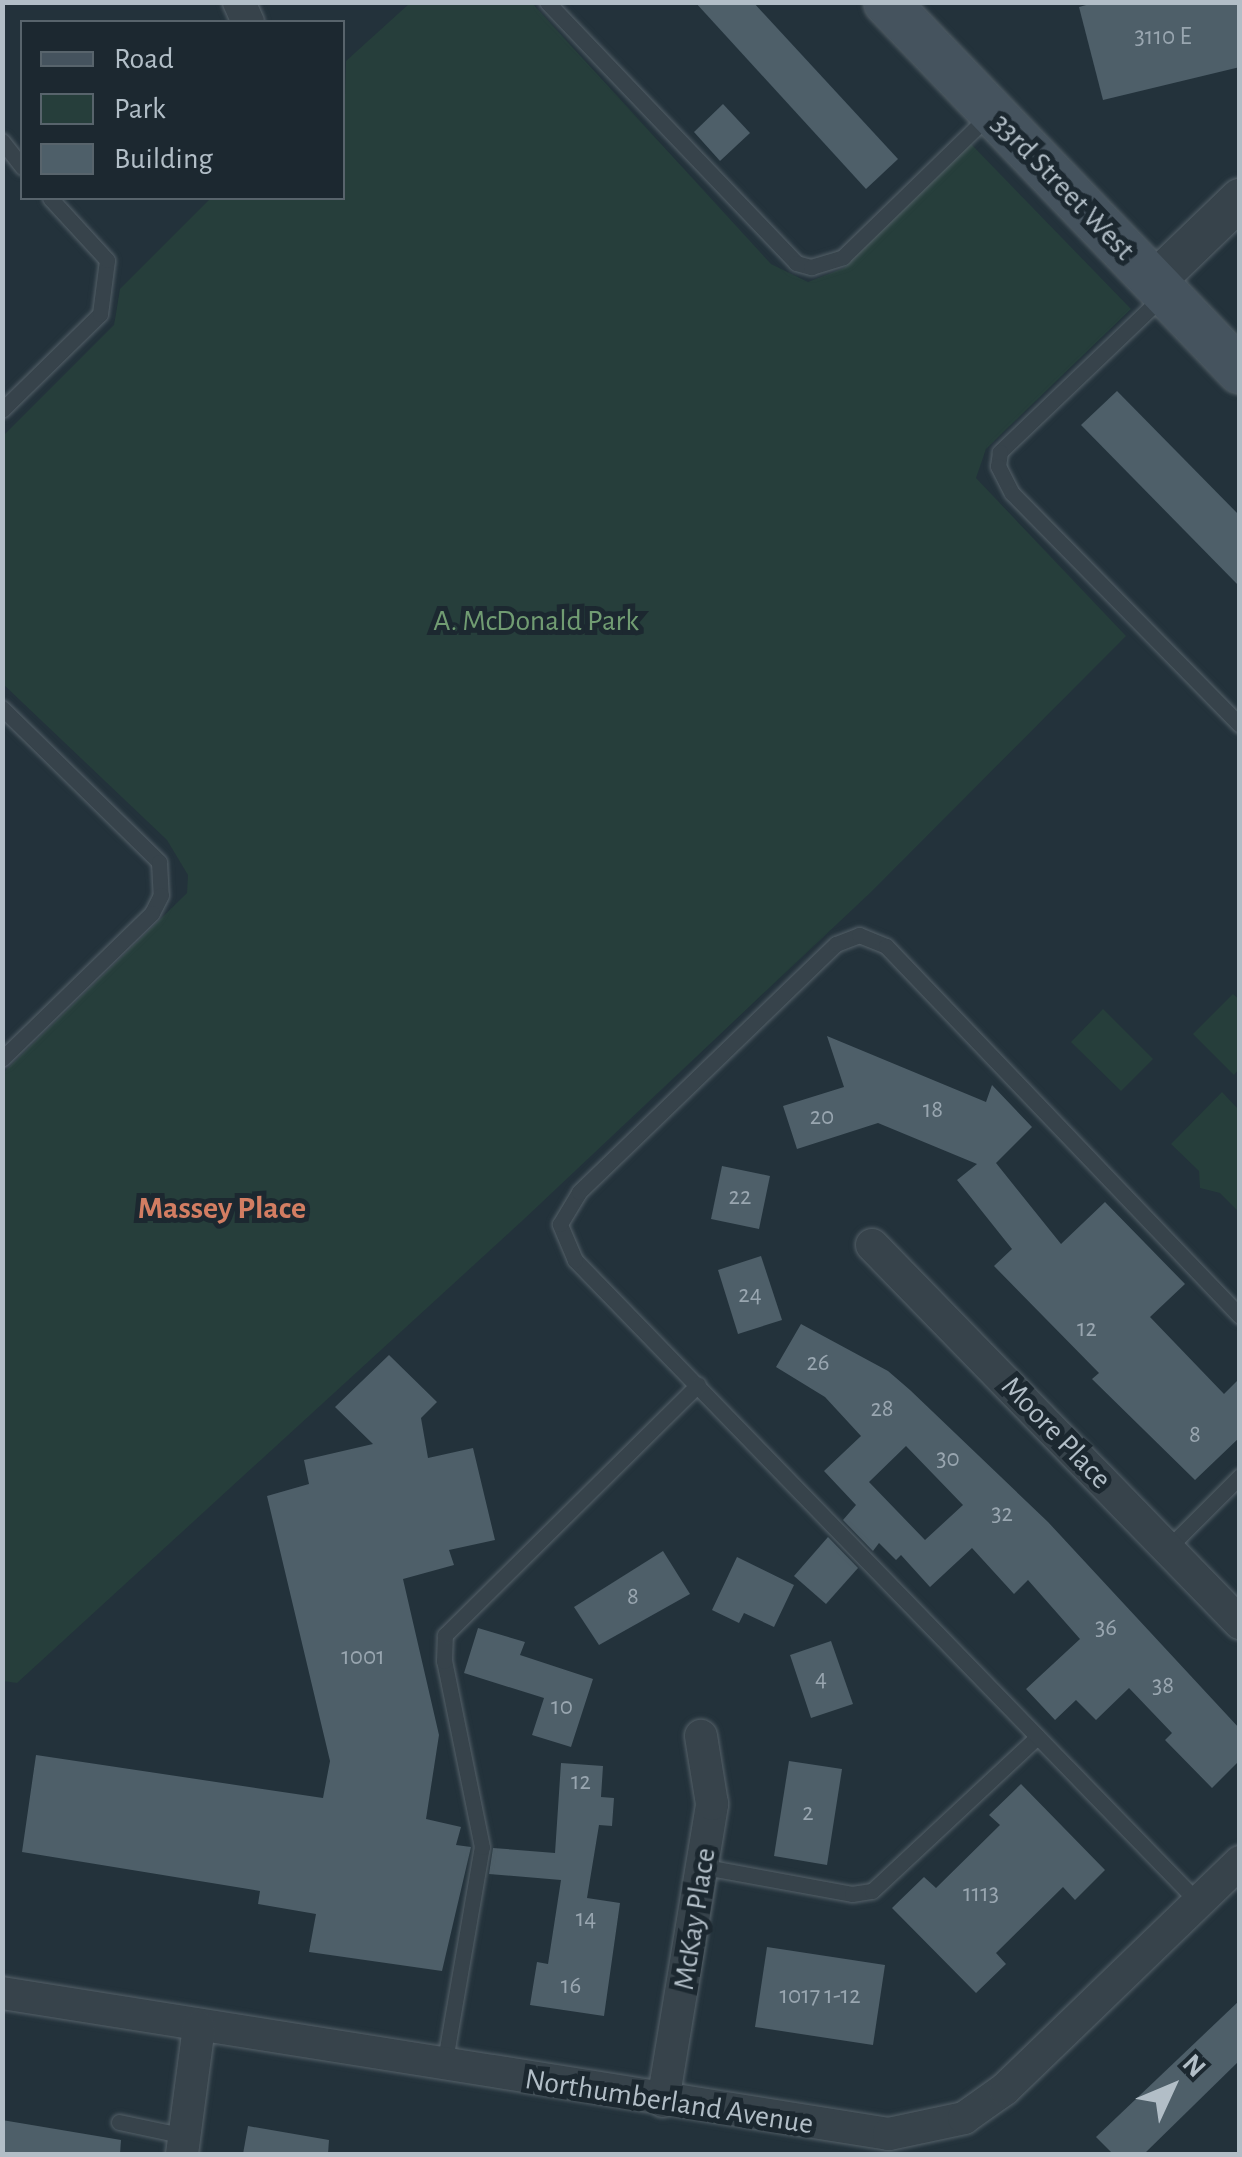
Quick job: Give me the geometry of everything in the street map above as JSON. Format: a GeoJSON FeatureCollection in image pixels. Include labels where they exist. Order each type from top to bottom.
{"type":"FeatureCollection","features":[{"type":"Feature","properties":{"kind":"main road","name":"33rd Street West"},"geometry":{"type":"LineString","coordinates":[[886,2],[1240,371]]}},
{"type":"Feature","properties":{"kind":"street"},"geometry":{"type":"LineString","coordinates":[[1159,288],[1240,199]]}},
{"type":"Feature","properties":{"kind":"street","name":"Moore Place"},"geometry":{"type":"LineString","coordinates":[[872,1245],[1240,1623]]}},
{"type":"Feature","properties":{"kind":"street","name":"McKay Place"},"geometry":{"type":"LineString","coordinates":[[663,2101],[712,1804],[700,1736]]}},
{"type":"Feature","properties":{"kind":"street","name":"Northumberland Avenue"},"geometry":{"type":"LineString","coordinates":[[2,1993],[852,2132],[888,2134],[964,2118],[1004,2089],[1240,1862]]}},
{"type":"Feature","properties":{"kind":"street"},"geometry":{"type":"LineString","coordinates":[[183,2145],[198,2027]]}},
{"type":"Feature","properties":{"kind":"lane"},"geometry":{"type":"LineString","coordinates":[[547,2],[796,263],[811,267],[844,257],[992,112]]}},
{"type":"Feature","properties":{"kind":"lane"},"geometry":{"type":"LineString","coordinates":[[2,141],[20,164]]}},
{"type":"Feature","properties":{"kind":"lane"},"geometry":{"type":"LineString","coordinates":[[2,410],[100,314],[108,260],[52,200]]}},
{"type":"Feature","properties":{"kind":"lane"},"geometry":{"type":"LineString","coordinates":[[1159,288],[1000,452],[998,466],[1012,493],[1240,725]]}},
{"type":"Feature","properties":{"kind":"lane"},"geometry":{"type":"LineString","coordinates":[[2,708],[159,862],[161,896],[152,913],[2,1059]]}},
{"type":"Feature","properties":{"kind":"lane"},"geometry":{"type":"LineString","coordinates":[[1198,1902],[575,1260],[560,1224],[566,1208],[836,944],[860,935],[886,946],[1240,1316]]}},
{"type":"Feature","properties":{"kind":"lane"},"geometry":{"type":"LineString","coordinates":[[444,2066],[482,1847],[444,1661],[444,1635],[698,1385]]}},
{"type":"Feature","properties":{"kind":"lane"},"geometry":{"type":"LineString","coordinates":[[1168,1548],[1240,1476]]}},
{"type":"Feature","properties":{"kind":"lane"},"geometry":{"type":"LineString","coordinates":[[704,1867],[852,1894],[872,1892],[1037,1737]]}},
{"type":"Feature","properties":{"kind":"lane"},"geometry":{"type":"LineString","coordinates":[[118,2122],[183,2145]]}},
{"type":"Feature","properties":{"kind":"green space","name":"A. McDonald Park"},"geometry":{"type":"Polygon","coordinates":[[[410,3],[532,3],[771,264],[808,282],[844,268],[970,143],[1131,309],[986,449],[976,478],[1126,636],[871,892],[522,1221],[17,1683],[3,1681],[3,1073],[187,893],[188,875],[167,840],[3,684],[3,436],[114,325],[120,289],[209,200],[345,200],[346,61],[410,3]]]}},
{"type":"Feature","properties":{"kind":"green space"},"geometry":{"type":"Polygon","coordinates":[[[1233,994],[1240,1000],[1239,1069],[1234,1075],[1193,1034],[1233,994]]]}},
{"type":"Feature","properties":{"kind":"green space"},"geometry":{"type":"Polygon","coordinates":[[[1103,1009],[1153,1059],[1121,1091],[1071,1042],[1103,1009]]]}},
{"type":"Feature","properties":{"kind":"green space"},"geometry":{"type":"Polygon","coordinates":[[[1222,1092],[1239,1110],[1239,1212],[1220,1193],[1200,1188],[1199,1171],[1171,1144],[1222,1092]]]}},
{"type":"Feature","properties":{"kind":"building"},"geometry":{"type":"Polygon","coordinates":[[[695,2],[753,2],[898,159],[866,189],[695,2]]]}},
{"type":"Feature","properties":{"kind":"building"},"geometry":{"type":"Polygon","coordinates":[[[1097,2],[1240,2],[1240,67],[1103,100],[1079,7],[1097,2]]]}},
{"type":"Feature","properties":{"kind":"building"},"geometry":{"type":"Polygon","coordinates":[[[723,104],[750,133],[720,161],[694,132],[723,104]]]}},
{"type":"Feature","properties":{"kind":"building"},"geometry":{"type":"Polygon","coordinates":[[[1117,391],[1240,516],[1240,587],[1081,425],[1117,391]]]}},
{"type":"Feature","properties":{"kind":"building"},"geometry":{"type":"Polygon","coordinates":[[[827,1036],[986,1102],[992,1085],[1032,1127],[996,1163],[1061,1244],[1105,1202],[1185,1284],[1150,1317],[1224,1394],[1240,1378],[1240,1437],[1195,1480],[1092,1379],[1099,1373],[994,1266],[1012,1249],[957,1180],[977,1164],[878,1123],[797,1149],[783,1106],[844,1087],[827,1036]]]}},
{"type":"Feature","properties":{"kind":"building"},"geometry":{"type":"Polygon","coordinates":[[[722,1166],[770,1176],[759,1229],[711,1219],[722,1166]]]}},
{"type":"Feature","properties":{"kind":"building"},"geometry":{"type":"Polygon","coordinates":[[[761,1256],[782,1320],[738,1334],[718,1270],[761,1256]]]}},
{"type":"Feature","properties":{"kind":"building"},"geometry":{"type":"Polygon","coordinates":[[[801,1324],[888,1371],[1048,1522],[1240,1729],[1240,1760],[1212,1788],[1165,1740],[1172,1733],[1129,1688],[1096,1720],[1076,1700],[1055,1720],[1026,1689],[1080,1639],[1028,1580],[1014,1594],[972,1548],[930,1587],[901,1555],[896,1560],[879,1543],[873,1551],[843,1520],[856,1505],[824,1471],[861,1436],[825,1397],[776,1367],[801,1324]],[[906,1446],[869,1482],[925,1540],[963,1505],[906,1446]]]}},
{"type":"Feature","properties":{"kind":"building"},"geometry":{"type":"Polygon","coordinates":[[[389,1355],[437,1402],[421,1418],[428,1458],[473,1448],[495,1540],[449,1550],[454,1565],[403,1579],[439,1735],[426,1819],[461,1827],[456,1845],[471,1847],[442,1971],[309,1952],[316,1914],[258,1904],[260,1891],[22,1852],[36,1755],[323,1798],[330,1761],[267,1496],[309,1484],[304,1460],[373,1444],[335,1407],[389,1355]]]}},
{"type":"Feature","properties":{"kind":"building"},"geometry":{"type":"Polygon","coordinates":[[[828,1537],[858,1568],[826,1604],[794,1576],[828,1537]]]}},
{"type":"Feature","properties":{"kind":"building"},"geometry":{"type":"Polygon","coordinates":[[[663,1551],[690,1594],[599,1645],[574,1607],[663,1551]]]}},
{"type":"Feature","properties":{"kind":"building"},"geometry":{"type":"Polygon","coordinates":[[[737,1557],[794,1585],[774,1627],[744,1613],[739,1623],[712,1610],[737,1557]]]}},
{"type":"Feature","properties":{"kind":"building"},"geometry":{"type":"Polygon","coordinates":[[[478,1628],[525,1642],[520,1655],[593,1679],[571,1747],[532,1735],[544,1698],[464,1673],[478,1628]]]}},
{"type":"Feature","properties":{"kind":"building"},"geometry":{"type":"Polygon","coordinates":[[[831,1641],[853,1704],[811,1718],[790,1655],[831,1641]]]}},
{"type":"Feature","properties":{"kind":"building"},"geometry":{"type":"Polygon","coordinates":[[[789,1761],[842,1769],[827,1865],[774,1856],[789,1761]]]}},
{"type":"Feature","properties":{"kind":"building"},"geometry":{"type":"Polygon","coordinates":[[[561,1763],[603,1766],[601,1797],[614,1798],[612,1826],[599,1825],[587,1898],[620,1903],[604,2016],[530,2005],[537,1962],[548,1964],[561,1880],[489,1874],[493,1848],[555,1853],[561,1763]]]}},
{"type":"Feature","properties":{"kind":"building"},"geometry":{"type":"Polygon","coordinates":[[[1021,1784],[1105,1870],[1075,1900],[1063,1887],[996,1953],[1006,1964],[976,1993],[892,1908],[924,1877],[936,1888],[1000,1825],[989,1815],[1021,1784]]]}},
{"type":"Feature","properties":{"kind":"building"},"geometry":{"type":"Polygon","coordinates":[[[767,1947],[885,1965],[873,2045],[755,2027],[767,1947]]]}},
{"type":"Feature","properties":{"kind":"building"},"geometry":{"type":"Polygon","coordinates":[[[1240,2000],[1240,2060],[1144,2154],[1113,2154],[1096,2137],[1240,2000]]]}},
{"type":"Feature","properties":{"kind":"building"},"geometry":{"type":"Polygon","coordinates":[[[2,2120],[121,2140],[120,2154],[2,2154],[2,2120]]]}},
{"type":"Feature","properties":{"kind":"building"},"geometry":{"type":"Polygon","coordinates":[[[248,2126],[329,2140],[328,2154],[243,2154],[248,2126]]]}},
{"type":"Feature","properties":{"kind":"district","name":"Massey Place"},"geometry":{"type":"Point","coordinates":[222,1208]}}]}
